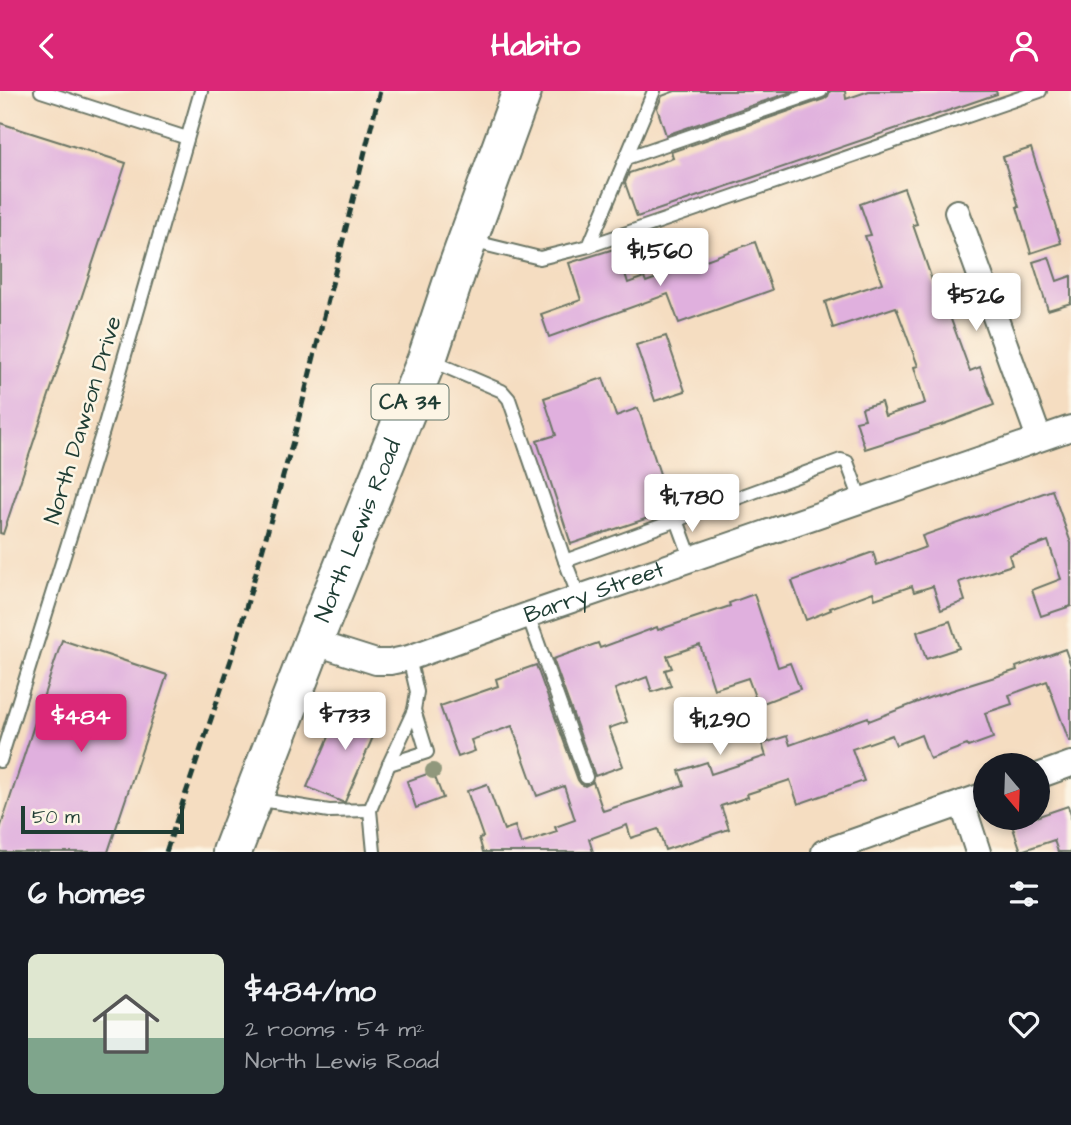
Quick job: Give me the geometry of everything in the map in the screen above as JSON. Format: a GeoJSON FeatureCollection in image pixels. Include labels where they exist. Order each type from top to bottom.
{"type":"FeatureCollection","features":[{"type":"Feature","properties":{"kind":"main road","name":"North Lewis Road"},"geometry":{"type":"LineString","coordinates":[[232,852],[427,359],[522,91]]}},
{"type":"Feature","properties":{"kind":"street"},"geometry":{"type":"LineString","coordinates":[[957,212],[1039,438]]}},
{"type":"Feature","properties":{"kind":"street","name":"Barry Street"},"geometry":{"type":"LineString","coordinates":[[313,642],[376,662],[410,658],[691,558],[1071,428]]}},
{"type":"Feature","properties":{"kind":"street"},"geometry":{"type":"LineString","coordinates":[[1050,772],[1071,764]]}},
{"type":"Feature","properties":{"kind":"street"},"geometry":{"type":"LineString","coordinates":[[824,852],[973,799]]}},
{"type":"Feature","properties":{"kind":"street"},"geometry":{"type":"LineString","coordinates":[[962,803],[978,852]]}},
{"type":"Feature","properties":{"kind":"lane"},"geometry":{"type":"LineString","coordinates":[[41,91],[187,138]]}},
{"type":"Feature","properties":{"kind":"lane","name":"North Dawson Drive"},"geometry":{"type":"LineString","coordinates":[[0,761],[103,431],[201,91]]}},
{"type":"Feature","properties":{"kind":"lane"},"geometry":{"type":"LineString","coordinates":[[589,246],[654,91]]}},
{"type":"Feature","properties":{"kind":"lane"},"geometry":{"type":"LineString","coordinates":[[626,158],[821,91]]}},
{"type":"Feature","properties":{"kind":"lane"},"geometry":{"type":"LineString","coordinates":[[468,240],[540,258],[589,246],[1040,91]]}},
{"type":"Feature","properties":{"kind":"lane"},"geometry":{"type":"LineString","coordinates":[[427,359],[502,391],[509,399],[579,597]]}},
{"type":"Feature","properties":{"kind":"lane"},"geometry":{"type":"LineString","coordinates":[[565,561],[841,460],[847,462],[861,500]]}},
{"type":"Feature","properties":{"kind":"lane"},"geometry":{"type":"LineString","coordinates":[[677,520],[691,558]]}},
{"type":"Feature","properties":{"kind":"lane"},"geometry":{"type":"LineString","coordinates":[[528,615],[586,777]]}},
{"type":"Feature","properties":{"kind":"lane"},"geometry":{"type":"LineString","coordinates":[[374,852],[370,810],[414,709],[417,692],[410,658]]}},
{"type":"Feature","properties":{"kind":"lane"},"geometry":{"type":"LineString","coordinates":[[389,764],[426,752],[414,709]]}},
{"type":"Feature","properties":{"kind":"lane"},"geometry":{"type":"LineString","coordinates":[[253,799],[329,811],[370,810]]}},
{"type":"Feature","properties":{"kind":"building"},"geometry":{"type":"Polygon","coordinates":[[[675,91],[794,91],[666,135],[657,108],[662,96],[675,91]]]}},
{"type":"Feature","properties":{"kind":"building"},"geometry":{"type":"Polygon","coordinates":[[[830,91],[845,91],[846,99],[869,91],[996,91],[997,94],[637,217],[625,183],[629,173],[673,158],[671,152],[824,99],[830,91]]]}},
{"type":"Feature","properties":{"kind":"building"},"geometry":{"type":"Polygon","coordinates":[[[0,123],[126,163],[3,534],[0,533],[0,123]]]}},
{"type":"Feature","properties":{"kind":"building"},"geometry":{"type":"Polygon","coordinates":[[[1031,148],[1061,243],[1031,253],[1003,157],[1031,148]]]}},
{"type":"Feature","properties":{"kind":"building"},"geometry":{"type":"Polygon","coordinates":[[[904,188],[917,224],[913,225],[938,297],[942,295],[970,371],[980,367],[994,405],[865,449],[856,421],[865,419],[862,408],[881,402],[885,416],[925,403],[914,367],[918,366],[896,307],[833,328],[825,302],[882,283],[865,236],[871,235],[860,204],[904,188]]]}},
{"type":"Feature","properties":{"kind":"building"},"geometry":{"type":"Polygon","coordinates":[[[755,242],[772,290],[679,323],[668,294],[549,337],[541,314],[581,300],[569,263],[617,248],[628,283],[644,277],[646,282],[755,242]]]}},
{"type":"Feature","properties":{"kind":"building"},"geometry":{"type":"Polygon","coordinates":[[[1049,257],[1057,281],[1071,276],[1071,303],[1048,310],[1033,262],[1049,257]]]}},
{"type":"Feature","properties":{"kind":"building"},"geometry":{"type":"Polygon","coordinates":[[[666,336],[685,391],[655,401],[636,345],[666,336]]]}},
{"type":"Feature","properties":{"kind":"building"},"geometry":{"type":"Polygon","coordinates":[[[603,378],[616,416],[638,408],[672,510],[571,544],[537,441],[556,435],[544,398],[603,378]]]}},
{"type":"Feature","properties":{"kind":"building"},"geometry":{"type":"Polygon","coordinates":[[[1052,490],[1071,543],[1071,606],[1041,616],[1032,590],[1061,579],[1048,541],[1009,555],[1012,565],[959,582],[965,601],[941,610],[933,586],[914,592],[912,586],[875,599],[873,592],[806,620],[792,581],[873,552],[877,565],[926,547],[922,536],[1052,490]]]}},
{"type":"Feature","properties":{"kind":"building"},"geometry":{"type":"Polygon","coordinates":[[[754,594],[778,667],[790,663],[800,689],[758,705],[748,678],[714,689],[700,645],[667,656],[672,668],[665,670],[671,686],[652,692],[647,677],[615,689],[627,722],[609,728],[623,766],[595,776],[553,659],[598,643],[600,648],[657,627],[658,630],[730,606],[729,603],[754,594]]]}},
{"type":"Feature","properties":{"kind":"building"},"geometry":{"type":"Polygon","coordinates":[[[950,621],[959,648],[926,659],[917,632],[950,621]]]}},
{"type":"Feature","properties":{"kind":"building"},"geometry":{"type":"Polygon","coordinates":[[[62,640],[167,675],[108,852],[0,852],[0,829],[62,640]]]}},
{"type":"Feature","properties":{"kind":"building"},"geometry":{"type":"Polygon","coordinates":[[[1065,649],[1071,666],[1071,741],[1047,681],[1009,695],[1012,704],[985,713],[993,738],[930,759],[921,735],[896,745],[892,735],[852,749],[864,781],[798,804],[790,780],[747,794],[748,797],[721,806],[729,829],[665,850],[658,829],[631,838],[627,825],[589,839],[593,852],[483,852],[479,838],[483,837],[467,791],[487,784],[504,830],[515,826],[521,844],[557,832],[555,827],[575,820],[564,786],[537,796],[512,726],[471,740],[475,751],[458,757],[440,706],[498,686],[496,679],[536,665],[578,780],[585,786],[593,782],[603,811],[684,785],[679,771],[707,762],[711,774],[766,756],[762,744],[787,736],[790,745],[868,717],[869,721],[931,697],[1017,670],[1016,667],[1065,649]]]}},
{"type":"Feature","properties":{"kind":"building"},"geometry":{"type":"Polygon","coordinates":[[[345,700],[382,716],[345,802],[342,802],[307,787],[345,700]]]}},
{"type":"Feature","properties":{"kind":"building"},"geometry":{"type":"Polygon","coordinates":[[[433,772],[443,798],[416,808],[407,781],[433,772]]]}},
{"type":"Feature","properties":{"kind":"building"},"geometry":{"type":"Polygon","coordinates":[[[1068,806],[1071,815],[1071,852],[1058,852],[1054,840],[1021,851],[1014,830],[1050,830],[1050,812],[1068,806]]]}},
{"type":"Feature","properties":{"kind":"railway"},"geometry":{"type":"LineString","coordinates":[[166,852],[233,654],[293,441],[380,91]]}}]}
